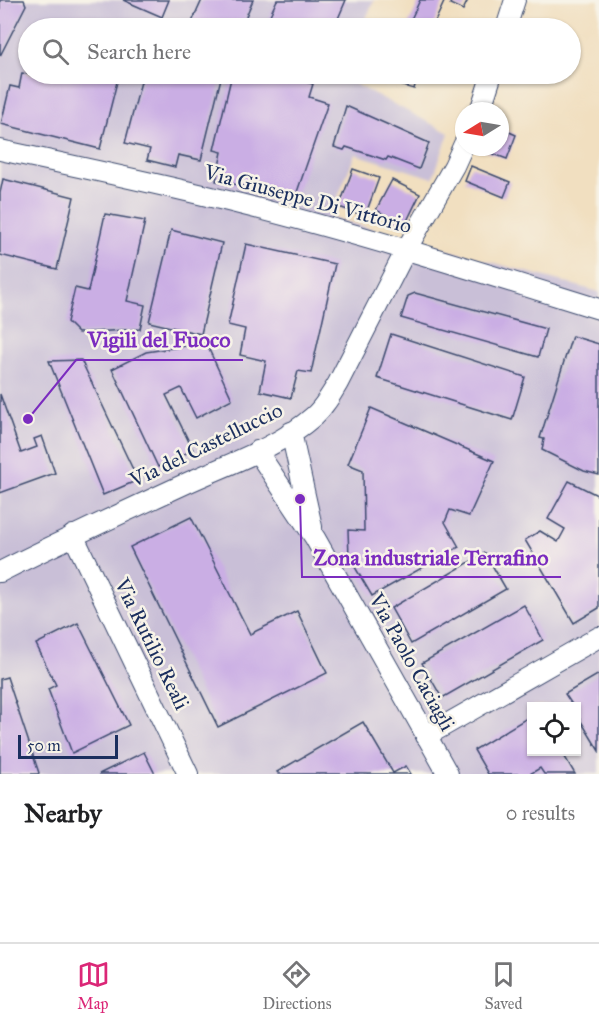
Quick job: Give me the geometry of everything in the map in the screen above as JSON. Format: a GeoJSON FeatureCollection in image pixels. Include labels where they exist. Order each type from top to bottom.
{"type":"FeatureCollection","features":[{"type":"Feature","properties":{"kind":"street"},"geometry":{"type":"LineString","coordinates":[[509,18],[515,0]]}},
{"type":"Feature","properties":{"kind":"street"},"geometry":{"type":"LineString","coordinates":[[483,102],[489,84]]}},
{"type":"Feature","properties":{"kind":"street","name":"Via Giuseppe Di Vittorio"},"geometry":{"type":"LineString","coordinates":[[0,150],[103,171],[230,202],[406,250],[599,309]]}},
{"type":"Feature","properties":{"kind":"street","name":"Via del Castelluccio"},"geometry":{"type":"LineString","coordinates":[[0,572],[73,535],[257,451],[313,417],[338,383],[406,250],[459,156]]}},
{"type":"Feature","properties":{"kind":"street"},"geometry":{"type":"LineString","coordinates":[[291,432],[315,538]]}},
{"type":"Feature","properties":{"kind":"street","name":"Via Paolo Caciagli"},"geometry":{"type":"LineString","coordinates":[[257,451],[315,538],[448,774]]}},
{"type":"Feature","properties":{"kind":"street","name":"Via Rutilio Reali"},"geometry":{"type":"LineString","coordinates":[[73,535],[188,774]]}},
{"type":"Feature","properties":{"kind":"street"},"geometry":{"type":"LineString","coordinates":[[426,736],[599,637]]}},
{"type":"Feature","properties":{"kind":"shaded area"},"geometry":{"type":"Polygon","coordinates":[[[0,0],[374,0],[366,18],[18,18],[18,84],[355,84],[449,133],[433,178],[355,154],[330,217],[599,292],[599,774],[0,774],[0,0]]]}},
{"type":"Feature","properties":{"kind":"building"},"geometry":{"type":"Polygon","coordinates":[[[0,0],[24,0],[26,5],[0,56],[0,0]]]}},
{"type":"Feature","properties":{"kind":"building"},"geometry":{"type":"Polygon","coordinates":[[[123,0],[169,0],[162,17],[123,0]]]}},
{"type":"Feature","properties":{"kind":"building"},"geometry":{"type":"Polygon","coordinates":[[[202,0],[253,0],[245,18],[194,18],[202,0]]]}},
{"type":"Feature","properties":{"kind":"building"},"geometry":{"type":"Polygon","coordinates":[[[277,0],[346,0],[338,18],[269,18],[277,0]]]}},
{"type":"Feature","properties":{"kind":"building"},"geometry":{"type":"Polygon","coordinates":[[[420,0],[445,0],[437,18],[412,18],[420,0]]]}},
{"type":"Feature","properties":{"kind":"building"},"geometry":{"type":"Polygon","coordinates":[[[452,0],[468,0],[463,10],[450,4],[452,0]]]}},
{"type":"Feature","properties":{"kind":"building"},"geometry":{"type":"Polygon","coordinates":[[[20,84],[116,84],[100,149],[1,124],[10,86],[19,88],[20,84]]]}},
{"type":"Feature","properties":{"kind":"building"},"geometry":{"type":"Polygon","coordinates":[[[140,84],[220,84],[201,160],[178,155],[175,167],[147,160],[150,149],[125,143],[140,84]]]}},
{"type":"Feature","properties":{"kind":"building"},"geometry":{"type":"Polygon","coordinates":[[[230,84],[313,84],[309,97],[328,103],[296,195],[216,181],[222,152],[214,150],[230,84]]]}},
{"type":"Feature","properties":{"kind":"building"},"geometry":{"type":"Polygon","coordinates":[[[397,84],[415,84],[414,89],[397,84]]]}},
{"type":"Feature","properties":{"kind":"building"},"geometry":{"type":"Polygon","coordinates":[[[346,106],[429,143],[419,169],[388,157],[386,160],[346,147],[344,150],[334,147],[346,106]]]}},
{"type":"Feature","properties":{"kind":"building"},"geometry":{"type":"Polygon","coordinates":[[[509,132],[516,135],[509,154],[509,132]]]}},
{"type":"Feature","properties":{"kind":"building"},"geometry":{"type":"Polygon","coordinates":[[[471,166],[510,182],[504,197],[465,181],[471,166]]]}},
{"type":"Feature","properties":{"kind":"building"},"geometry":{"type":"Polygon","coordinates":[[[353,169],[379,178],[365,216],[339,207],[353,169]]]}},
{"type":"Feature","properties":{"kind":"building"},"geometry":{"type":"Polygon","coordinates":[[[3,179],[74,197],[57,269],[0,255],[0,193],[3,179]]]}},
{"type":"Feature","properties":{"kind":"building"},"geometry":{"type":"Polygon","coordinates":[[[392,180],[420,194],[405,225],[376,210],[392,180]]]}},
{"type":"Feature","properties":{"kind":"building"},"geometry":{"type":"Polygon","coordinates":[[[105,214],[145,221],[127,301],[145,305],[140,329],[78,333],[67,322],[75,288],[88,291],[105,214]]]}},
{"type":"Feature","properties":{"kind":"building"},"geometry":{"type":"Polygon","coordinates":[[[171,230],[222,243],[201,334],[149,322],[171,230]]]}},
{"type":"Feature","properties":{"kind":"building"},"geometry":{"type":"Polygon","coordinates":[[[246,244],[335,264],[311,373],[298,371],[291,398],[260,391],[266,361],[240,355],[245,329],[228,325],[246,244]]]}},
{"type":"Feature","properties":{"kind":"building"},"geometry":{"type":"Polygon","coordinates":[[[415,293],[546,329],[538,357],[401,318],[408,296],[415,293]]]}},
{"type":"Feature","properties":{"kind":"building"},"geometry":{"type":"Polygon","coordinates":[[[391,334],[525,377],[512,420],[377,378],[391,334]]]}},
{"type":"Feature","properties":{"kind":"building"},"geometry":{"type":"Polygon","coordinates":[[[572,336],[599,344],[599,475],[584,471],[542,450],[544,439],[540,438],[572,336]]]}},
{"type":"Feature","properties":{"kind":"building"},"geometry":{"type":"Polygon","coordinates":[[[206,343],[232,399],[196,418],[181,388],[166,395],[193,450],[158,467],[112,369],[146,352],[206,343]]]}},
{"type":"Feature","properties":{"kind":"building"},"geometry":{"type":"Polygon","coordinates":[[[81,360],[138,480],[103,495],[49,361],[81,360]]]}},
{"type":"Feature","properties":{"kind":"building"},"geometry":{"type":"Polygon","coordinates":[[[0,394],[21,453],[37,447],[34,439],[42,436],[55,473],[0,493],[0,394]]]}},
{"type":"Feature","properties":{"kind":"building"},"geometry":{"type":"Polygon","coordinates":[[[371,408],[494,461],[469,516],[450,510],[445,522],[459,547],[372,596],[349,557],[348,530],[364,531],[363,470],[348,464],[371,408]]]}},
{"type":"Feature","properties":{"kind":"building"},"geometry":{"type":"Polygon","coordinates":[[[569,481],[599,496],[599,608],[574,623],[525,540],[540,531],[558,542],[565,529],[548,519],[569,481]]]}},
{"type":"Feature","properties":{"kind":"building"},"geometry":{"type":"Polygon","coordinates":[[[191,517],[250,634],[297,611],[327,673],[218,727],[130,547],[191,517]]]}},
{"type":"Feature","properties":{"kind":"building"},"geometry":{"type":"Polygon","coordinates":[[[485,553],[506,589],[411,644],[391,608],[485,553]]]}},
{"type":"Feature","properties":{"kind":"building"},"geometry":{"type":"Polygon","coordinates":[[[524,605],[543,640],[442,698],[422,663],[524,605]]]}},
{"type":"Feature","properties":{"kind":"building"},"geometry":{"type":"Polygon","coordinates":[[[78,623],[129,725],[72,753],[48,689],[56,685],[36,644],[78,623]]]}},
{"type":"Feature","properties":{"kind":"building"},"geometry":{"type":"Polygon","coordinates":[[[599,674],[599,751],[581,721],[581,702],[570,702],[565,694],[599,674]]]}},
{"type":"Feature","properties":{"kind":"building"},"geometry":{"type":"Polygon","coordinates":[[[7,677],[38,774],[0,774],[0,679],[7,677]]]}},
{"type":"Feature","properties":{"kind":"building"},"geometry":{"type":"Polygon","coordinates":[[[527,718],[527,756],[564,756],[575,774],[544,774],[540,768],[530,774],[488,774],[474,750],[527,718]]]}},
{"type":"Feature","properties":{"kind":"building"},"geometry":{"type":"Polygon","coordinates":[[[363,722],[393,773],[406,766],[411,774],[279,774],[277,772],[363,722]]]}},
{"type":"Feature","properties":{"kind":"building"},"geometry":{"type":"Polygon","coordinates":[[[144,752],[155,774],[99,774],[144,752]]]}},
{"type":"Feature","properties":{"kind":"place","name":"Vigili del Fuoco"},"geometry":{"type":"Point","coordinates":[28,419]}},
{"type":"Feature","properties":{"kind":"place","name":"Zona industriale Terrafino"},"geometry":{"type":"Point","coordinates":[300,499]}}]}
